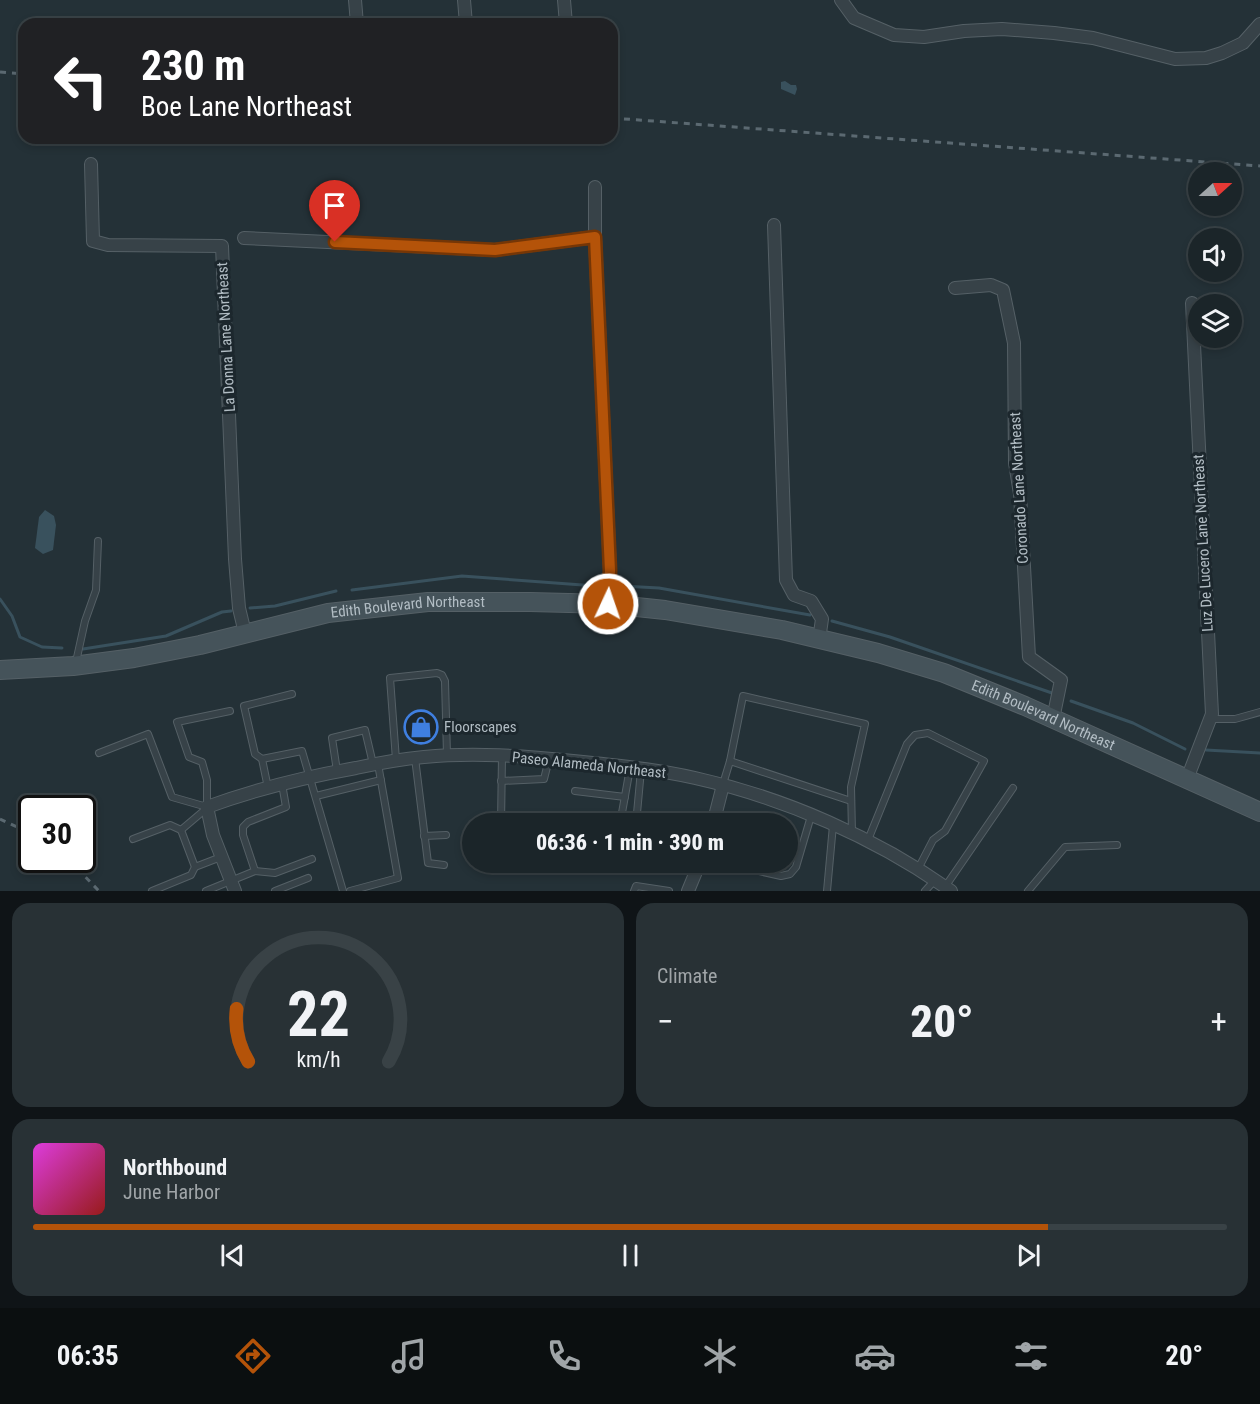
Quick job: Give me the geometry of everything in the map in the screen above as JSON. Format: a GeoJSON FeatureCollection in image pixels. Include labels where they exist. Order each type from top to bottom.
{"type":"FeatureCollection","features":[{"type":"Feature","properties":{"kind":"street"},"geometry":{"type":"LineString","coordinates":[[355,0],[356,18]]}},
{"type":"Feature","properties":{"kind":"street"},"geometry":{"type":"LineString","coordinates":[[465,0],[466,18]]}},
{"type":"Feature","properties":{"kind":"street"},"geometry":{"type":"LineString","coordinates":[[564,0],[566,18]]}},
{"type":"Feature","properties":{"kind":"street"},"geometry":{"type":"LineString","coordinates":[[841,0],[854,18],[894,35],[924,37],[964,31],[1002,29],[1054,33],[1093,38],[1175,59],[1206,58],[1222,53],[1243,43],[1260,24]]}},
{"type":"Feature","properties":{"kind":"street","name":"La Donna Lane Northeast"},"geometry":{"type":"LineString","coordinates":[[92,164],[93,241],[108,245],[222,246],[235,559],[239,608],[245,633]]}},
{"type":"Feature","properties":{"kind":"street"},"geometry":{"type":"LineString","coordinates":[[595,187],[595,237],[610,571],[608,604]]}},
{"type":"Feature","properties":{"kind":"street"},"geometry":{"type":"LineString","coordinates":[[774,225],[786,580],[794,595],[812,601],[822,619],[819,640]]}},
{"type":"Feature","properties":{"kind":"street"},"geometry":{"type":"LineString","coordinates":[[244,238],[495,250],[595,237]]}},
{"type":"Feature","properties":{"kind":"street","name":"Coronado Lane Northeast"},"geometry":{"type":"LineString","coordinates":[[955,288],[991,285],[1003,290],[1014,343],[1015,463],[1020,494],[1029,657],[1061,680],[1053,719]]}},
{"type":"Feature","properties":{"kind":"street","name":"Luz De Lucero Lane Northeast"},"geometry":{"type":"LineString","coordinates":[[1187,779],[1210,719],[1211,703],[1194,348]]}},
{"type":"Feature","properties":{"kind":"street","name":"Edith Boulevard Northeast"},"geometry":{"type":"LineString","coordinates":[[0,670],[75,666],[134,658],[200,645],[328,613],[428,602],[608,604],[665,610],[726,620],[878,653],[944,673],[1260,812]]}},
{"type":"Feature","properties":{"kind":"street","name":"Paseo Alameda Northeast"},"geometry":{"type":"LineString","coordinates":[[207,807],[310,776],[396,760],[447,755],[549,759],[636,769],[723,785],[812,816],[868,840],[944,886]]}},
{"type":"Feature","properties":{"kind":"street"},"geometry":{"type":"LineString","coordinates":[[716,813],[723,785]]}},
{"type":"Feature","properties":{"kind":"street"},"geometry":{"type":"LineString","coordinates":[[207,807],[213,835],[233,886]]}},
{"type":"Feature","properties":{"kind":"street"},"geometry":{"type":"LineString","coordinates":[[688,891],[696,873]]}},
{"type":"Feature","properties":{"kind":"lane"},"geometry":{"type":"LineString","coordinates":[[75,666],[96,591],[98,541]]}},
{"type":"Feature","properties":{"kind":"lane"},"geometry":{"type":"LineString","coordinates":[[396,760],[390,678],[437,673],[442,675],[445,681],[447,755]]}},
{"type":"Feature","properties":{"kind":"lane"},"geometry":{"type":"LineString","coordinates":[[268,788],[262,759],[255,754],[244,706],[292,694]]}},
{"type":"Feature","properties":{"kind":"lane"},"geometry":{"type":"LineString","coordinates":[[723,785],[743,696],[865,724],[851,787],[852,833]]}},
{"type":"Feature","properties":{"kind":"lane"},"geometry":{"type":"LineString","coordinates":[[181,830],[207,807],[207,780],[202,762],[189,757],[177,722],[230,711]]}},
{"type":"Feature","properties":{"kind":"lane"},"geometry":{"type":"LineString","coordinates":[[1210,719],[1236,718],[1260,712]]}},
{"type":"Feature","properties":{"kind":"lane"},"geometry":{"type":"LineString","coordinates":[[337,771],[332,738],[365,730],[381,780],[398,878],[350,891]]}},
{"type":"Feature","properties":{"kind":"lane"},"geometry":{"type":"LineString","coordinates":[[868,840],[907,744],[915,735],[928,733],[984,761],[945,831],[933,840],[918,869]]}},
{"type":"Feature","properties":{"kind":"lane"},"geometry":{"type":"LineString","coordinates":[[99,753],[148,734],[172,797],[207,807]]}},
{"type":"Feature","properties":{"kind":"lane"},"geometry":{"type":"LineString","coordinates":[[262,759],[302,751],[343,891]]}},
{"type":"Feature","properties":{"kind":"lane"},"geometry":{"type":"LineString","coordinates":[[501,813],[502,756]]}},
{"type":"Feature","properties":{"kind":"lane"},"geometry":{"type":"LineString","coordinates":[[415,758],[428,863],[444,865]]}},
{"type":"Feature","properties":{"kind":"lane"},"geometry":{"type":"LineString","coordinates":[[501,781],[544,779],[549,759]]}},
{"type":"Feature","properties":{"kind":"lane"},"geometry":{"type":"LineString","coordinates":[[730,761],[851,801]]}},
{"type":"Feature","properties":{"kind":"lane"},"geometry":{"type":"LineString","coordinates":[[622,813],[625,797],[636,769]]}},
{"type":"Feature","properties":{"kind":"lane"},"geometry":{"type":"LineString","coordinates":[[636,769],[636,813]]}},
{"type":"Feature","properties":{"kind":"lane"},"geometry":{"type":"LineString","coordinates":[[316,796],[381,780]]}},
{"type":"Feature","properties":{"kind":"lane"},"geometry":{"type":"LineString","coordinates":[[255,871],[243,835],[243,827],[248,822],[286,807],[282,783]]}},
{"type":"Feature","properties":{"kind":"lane"},"geometry":{"type":"LineString","coordinates":[[925,891],[944,886],[1013,788]]}},
{"type":"Feature","properties":{"kind":"lane"},"geometry":{"type":"LineString","coordinates":[[575,792],[625,797]]}},
{"type":"Feature","properties":{"kind":"lane"},"geometry":{"type":"LineString","coordinates":[[798,861],[812,816]]}},
{"type":"Feature","properties":{"kind":"lane"},"geometry":{"type":"LineString","coordinates":[[133,839],[170,825],[181,830],[195,867]]}},
{"type":"Feature","properties":{"kind":"lane"},"geometry":{"type":"LineString","coordinates":[[827,891],[833,825]]}},
{"type":"Feature","properties":{"kind":"lane"},"geometry":{"type":"LineString","coordinates":[[424,836],[446,835]]}},
{"type":"Feature","properties":{"kind":"lane"},"geometry":{"type":"LineString","coordinates":[[1028,891],[1065,847],[1117,845]]}},
{"type":"Feature","properties":{"kind":"lane"},"geometry":{"type":"LineString","coordinates":[[152,891],[191,875],[195,867],[222,856]]}},
{"type":"Feature","properties":{"kind":"lane"},"geometry":{"type":"LineString","coordinates":[[206,891],[233,886],[255,871],[275,873],[312,859]]}},
{"type":"Feature","properties":{"kind":"lane"},"geometry":{"type":"LineString","coordinates":[[768,873],[781,876],[791,873]]}},
{"type":"Feature","properties":{"kind":"lane"},"geometry":{"type":"LineString","coordinates":[[275,891],[308,878]]}},
{"type":"Feature","properties":{"kind":"lane"},"geometry":{"type":"LineString","coordinates":[[634,891],[636,886],[669,891]]}},
{"type":"Feature","properties":{"kind":"water"},"geometry":{"type":"Polygon","coordinates":[[[781,82],[796,85],[795,95],[781,89],[781,82]]]}},
{"type":"Feature","properties":{"kind":"water"},"geometry":{"type":"Polygon","coordinates":[[[45,510],[54,516],[56,525],[53,550],[43,554],[35,548],[39,517],[45,510]]]}},
{"type":"Feature","properties":{"kind":"waterway"},"geometry":{"type":"LineString","coordinates":[[352,590],[462,576],[596,586]]}},
{"type":"Feature","properties":{"kind":"waterway"},"geometry":{"type":"LineString","coordinates":[[622,586],[659,588],[810,615]]}},
{"type":"Feature","properties":{"kind":"waterway"},"geometry":{"type":"LineString","coordinates":[[250,608],[275,606],[336,591]]}},
{"type":"Feature","properties":{"kind":"waterway"},"geometry":{"type":"LineString","coordinates":[[0,599],[12,616],[20,637],[42,647],[62,648]]}},
{"type":"Feature","properties":{"kind":"waterway"},"geometry":{"type":"LineString","coordinates":[[83,649],[166,636],[222,612],[231,611]]}},
{"type":"Feature","properties":{"kind":"waterway"},"geometry":{"type":"LineString","coordinates":[[832,621],[890,637],[1052,693]]}},
{"type":"Feature","properties":{"kind":"waterway"},"geometry":{"type":"LineString","coordinates":[[1071,701],[1133,723],[1185,749]]}},
{"type":"Feature","properties":{"kind":"waterway"},"geometry":{"type":"LineString","coordinates":[[1206,750],[1260,753]]}},
{"type":"Feature","properties":{"kind":"railway"},"geometry":{"type":"LineString","coordinates":[[0,72],[18,74]]}},
{"type":"Feature","properties":{"kind":"railway"},"geometry":{"type":"LineString","coordinates":[[618,118],[1260,166]]}},
{"type":"Feature","properties":{"kind":"railway"},"geometry":{"type":"LineString","coordinates":[[0,819],[18,827]]}},
{"type":"Feature","properties":{"kind":"railway"},"geometry":{"type":"LineString","coordinates":[[82,873],[99,891]]}},
{"type":"Feature","properties":{"kind":"place","name":"Floorscapes"},"geometry":{"type":"Point","coordinates":[421,727]}},
{"type":"Feature","properties":{"kind":"route"},"geometry":{"type":"LineString","coordinates":[[335,242],[495,250],[595,237],[610,571],[608,604]]}}]}
